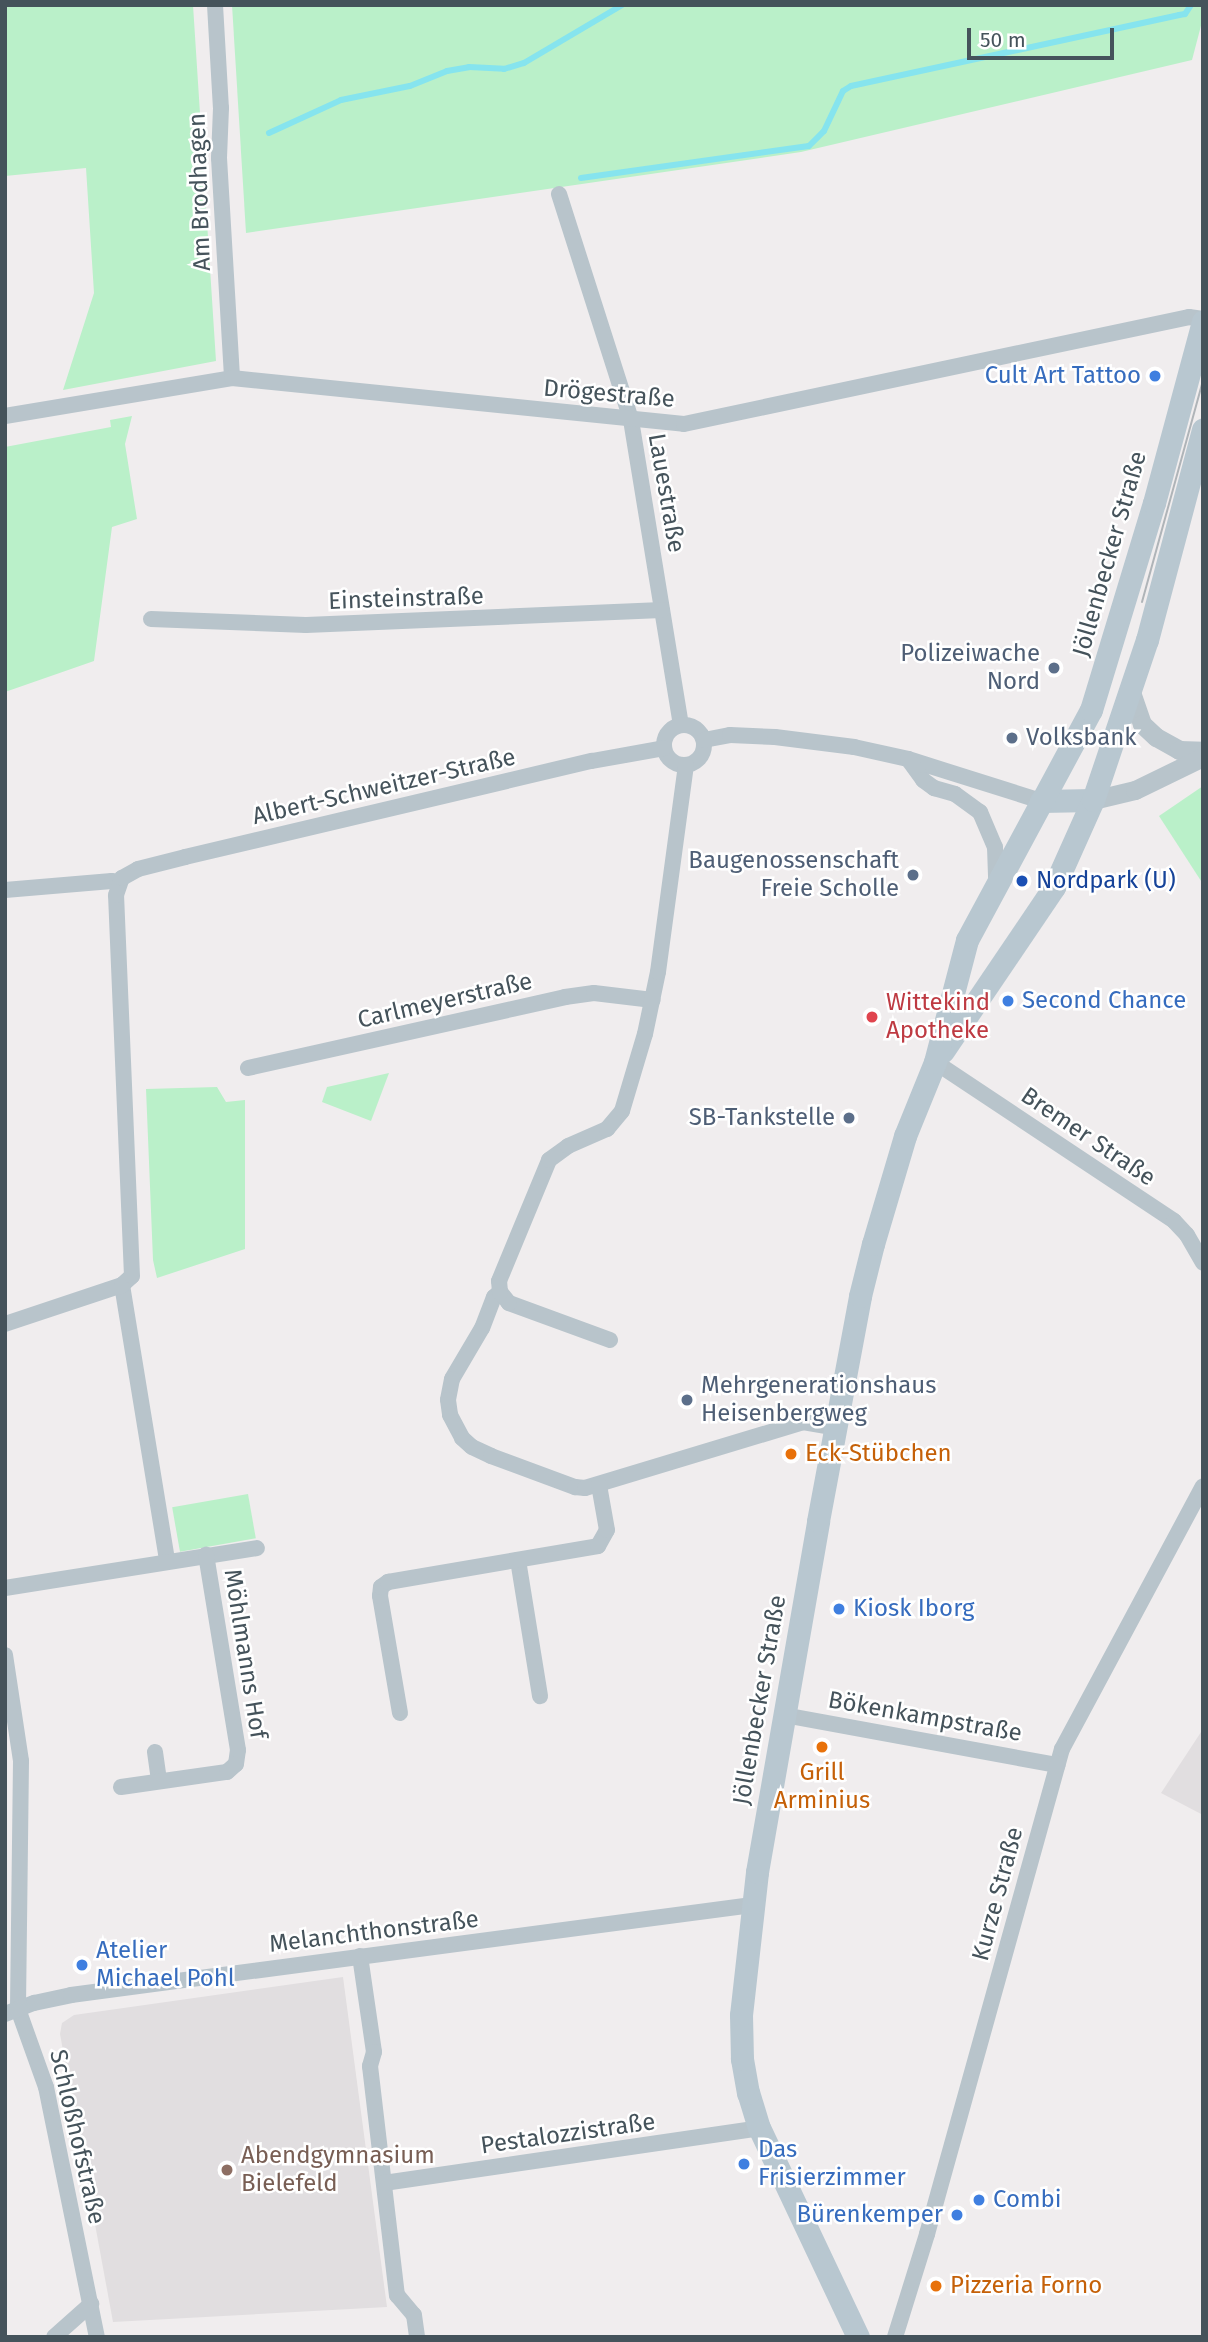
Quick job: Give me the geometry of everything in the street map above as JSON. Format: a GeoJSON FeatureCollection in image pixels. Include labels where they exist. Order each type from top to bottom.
{"type":"FeatureCollection","features":[{"type":"Feature","properties":{"kind":"main road","name":"Jöllenbecker Straße"},"geometry":{"type":"LineString","coordinates":[[858,2337],[759,2128],[748,2094],[740,2037],[752,1905],[784,1715],[860,1296],[905,1136],[935,1062],[967,940],[996,882],[1080,734],[1094,700],[1154,503],[1203,320]]}},
{"type":"Feature","properties":{"kind":"main road","name":"Jöllenbecker Straße"},"geometry":{"type":"LineString","coordinates":[[935,1062],[1054,887],[1093,800],[1131,692],[1203,429]]}},
{"type":"Feature","properties":{"kind":"main road"},"geometry":{"type":"LineString","coordinates":[[1041,801],[1093,800]]}},
{"type":"Feature","properties":{"kind":"street","name":"Am Brodhagen"},"geometry":{"type":"LineString","coordinates":[[215,5],[221,108],[219,158],[232,378]]}},
{"type":"Feature","properties":{"kind":"street","name":"Lauestraße"},"geometry":{"type":"LineString","coordinates":[[559,194],[631,420],[681,725]]}},
{"type":"Feature","properties":{"kind":"street","name":"Drögestraße"},"geometry":{"type":"LineString","coordinates":[[5,416],[232,378],[684,424],[1177,320],[1203,320]]}},
{"type":"Feature","properties":{"kind":"street","name":"Einsteinstraße"},"geometry":{"type":"LineString","coordinates":[[151,619],[320,625],[662,610]]}},
{"type":"Feature","properties":{"kind":"street"},"geometry":{"type":"LineString","coordinates":[[1131,692],[1142,724],[1156,737],[1179,750],[1203,751]]}},
{"type":"Feature","properties":{"kind":"street"},"geometry":{"type":"LineString","coordinates":[[681,725],[695,728],[704,740],[701,756],[686,765],[672,761],[664,748],[668,733],[681,725]]}},
{"type":"Feature","properties":{"kind":"street"},"geometry":{"type":"LineString","coordinates":[[704,740],[730,736],[809,740],[908,759],[1041,801]]}},
{"type":"Feature","properties":{"kind":"street","name":"Albert-Schweitzer-Straße"},"geometry":{"type":"LineString","coordinates":[[5,891],[113,880],[119,883],[138,869],[592,761],[664,748]]}},
{"type":"Feature","properties":{"kind":"street"},"geometry":{"type":"LineString","coordinates":[[1093,800],[1135,790],[1203,757]]}},
{"type":"Feature","properties":{"kind":"street"},"geometry":{"type":"LineString","coordinates":[[908,759],[923,780],[934,788],[955,794],[980,812],[995,847],[996,882]]}},
{"type":"Feature","properties":{"kind":"street"},"geometry":{"type":"LineString","coordinates":[[610,1340],[509,1303],[500,1292],[499,1281],[549,1160],[568,1146],[607,1129],[622,1111],[653,1000],[686,765]]}},
{"type":"Feature","properties":{"kind":"street"},"geometry":{"type":"LineString","coordinates":[[5,1324],[122,1285],[128,1282],[133,1269],[116,907],[119,883]]}},
{"type":"Feature","properties":{"kind":"street","name":"Carlmeyerstraße"},"geometry":{"type":"LineString","coordinates":[[248,1068],[565,997],[594,993],[653,1000]]}},
{"type":"Feature","properties":{"kind":"street","name":"Bremer Straße"},"geometry":{"type":"LineString","coordinates":[[935,1062],[1174,1221],[1203,1263]]}},
{"type":"Feature","properties":{"kind":"street"},"geometry":{"type":"LineString","coordinates":[[122,1285],[167,1561]]}},
{"type":"Feature","properties":{"kind":"street"},"geometry":{"type":"LineString","coordinates":[[500,1292],[494,1297],[482,1328],[452,1379],[447,1400],[455,1428],[472,1447],[491,1456],[575,1487],[599,1485],[803,1422],[836,1427]]}},
{"type":"Feature","properties":{"kind":"street"},"geometry":{"type":"LineString","coordinates":[[400,1713],[380,1596],[381,1587],[388,1581],[590,1549],[603,1543],[607,1530],[599,1485]]}},
{"type":"Feature","properties":{"kind":"street","name":"Kurze Straße"},"geometry":{"type":"LineString","coordinates":[[895,2337],[930,2223],[1057,1765],[1068,1736],[1203,1486]]}},
{"type":"Feature","properties":{"kind":"street","name":"Möhlmanns Hof"},"geometry":{"type":"LineString","coordinates":[[5,1588],[257,1548]]}},
{"type":"Feature","properties":{"kind":"street","name":"Möhlmanns Hof"},"geometry":{"type":"LineString","coordinates":[[121,1787],[227,1772],[232,1769],[238,1756],[206,1555]]}},
{"type":"Feature","properties":{"kind":"street"},"geometry":{"type":"LineString","coordinates":[[518,1560],[540,1696]]}},
{"type":"Feature","properties":{"kind":"street","name":"Schloßhofstraße"},"geometry":{"type":"LineString","coordinates":[[5,1655],[21,1761],[12,2011],[46,2087],[97,2337]]}},
{"type":"Feature","properties":{"kind":"street","name":"Bökenkampstraße"},"geometry":{"type":"LineString","coordinates":[[784,1715],[1057,1765]]}},
{"type":"Feature","properties":{"kind":"street"},"geometry":{"type":"LineString","coordinates":[[155,1752],[159,1781]]}},
{"type":"Feature","properties":{"kind":"street","name":"Melanchthonstraße"},"geometry":{"type":"LineString","coordinates":[[12,2011],[71,1995],[752,1905]]}},
{"type":"Feature","properties":{"kind":"street"},"geometry":{"type":"LineString","coordinates":[[360,1956],[373,2052],[370,2066],[397,2295],[414,2315],[417,2337]]}},
{"type":"Feature","properties":{"kind":"street","name":"Pestalozzistraße"},"geometry":{"type":"LineString","coordinates":[[384,2183],[759,2128]]}},
{"type":"Feature","properties":{"kind":"street"},"geometry":{"type":"LineString","coordinates":[[54,2337],[91,2304]]}},
{"type":"Feature","properties":{"kind":"shaded area"},"geometry":{"type":"Polygon","coordinates":[[[1203,1729],[1203,1815],[1161,1793],[1203,1729]]]}},
{"type":"Feature","properties":{"kind":"shaded area","name":"Abendgymnasium Bielefeld"},"geometry":{"type":"Polygon","coordinates":[[[343,1977],[387,2307],[113,2322],[60,2034],[62,2023],[74,2015],[343,1977]]]}},
{"type":"Feature","properties":{"kind":"green space"},"geometry":{"type":"Polygon","coordinates":[[[5,5],[193,5],[216,361],[63,390],[94,293],[86,168],[5,176],[5,5]]]}},
{"type":"Feature","properties":{"kind":"green space"},"geometry":{"type":"Polygon","coordinates":[[[232,5],[1203,5],[1203,18],[1192,60],[801,152],[246,233],[232,5]]]}},
{"type":"Feature","properties":{"kind":"green space"},"geometry":{"type":"Polygon","coordinates":[[[132,416],[125,444],[137,519],[112,527],[94,661],[5,692],[5,447],[111,427],[110,420],[132,416]]]}},
{"type":"Feature","properties":{"kind":"green space"},"geometry":{"type":"Polygon","coordinates":[[[1203,786],[1203,884],[1159,816],[1203,786]]]}},
{"type":"Feature","properties":{"kind":"green space"},"geometry":{"type":"Polygon","coordinates":[[[389,1073],[371,1121],[322,1102],[327,1087],[389,1073]]]}},
{"type":"Feature","properties":{"kind":"green space"},"geometry":{"type":"Polygon","coordinates":[[[217,1087],[226,1102],[245,1100],[245,1249],[157,1278],[153,1260],[146,1089],[217,1087]]]}},
{"type":"Feature","properties":{"kind":"green space"},"geometry":{"type":"Polygon","coordinates":[[[248,1494],[256,1538],[180,1552],[172,1507],[248,1494]]]}},
{"type":"Feature","properties":{"kind":"waterway"},"geometry":{"type":"LineString","coordinates":[[269,133],[341,100],[410,86],[447,71],[469,67],[504,69],[524,63],[622,5]]}},
{"type":"Feature","properties":{"kind":"waterway"},"geometry":{"type":"LineString","coordinates":[[581,178],[809,146],[824,131],[843,91],[851,86],[1185,14],[1191,5]]}},
{"type":"Feature","properties":{"kind":"tram line"},"geometry":{"type":"LineString","coordinates":[[1142,602],[1203,380]]}},
{"type":"Feature","properties":{"kind":"place","name":"Cult Art Tattoo"},"geometry":{"type":"Point","coordinates":[1155,376]}},
{"type":"Feature","properties":{"kind":"place","name":"Polizeiwache Nord"},"geometry":{"type":"Point","coordinates":[1054,668]}},
{"type":"Feature","properties":{"kind":"place","name":"Volksbank"},"geometry":{"type":"Point","coordinates":[1012,738]}},
{"type":"Feature","properties":{"kind":"place","name":"Baugenossenschaft Freie Scholle"},"geometry":{"type":"Point","coordinates":[913,875]}},
{"type":"Feature","properties":{"kind":"place","name":"Nordpark (U)"},"geometry":{"type":"Point","coordinates":[1022,881]}},
{"type":"Feature","properties":{"kind":"place","name":"Second Chance"},"geometry":{"type":"Point","coordinates":[1008,1001]}},
{"type":"Feature","properties":{"kind":"place","name":"Wittekind Apotheke"},"geometry":{"type":"Point","coordinates":[872,1017]}},
{"type":"Feature","properties":{"kind":"place","name":"SB-Tankstelle"},"geometry":{"type":"Point","coordinates":[849,1118]}},
{"type":"Feature","properties":{"kind":"place","name":"Mehrgenerationshaus Heisenbergweg"},"geometry":{"type":"Point","coordinates":[687,1400]}},
{"type":"Feature","properties":{"kind":"place","name":"Eck-Stübchen"},"geometry":{"type":"Point","coordinates":[791,1454]}},
{"type":"Feature","properties":{"kind":"place","name":"Kiosk Iborg"},"geometry":{"type":"Point","coordinates":[839,1609]}},
{"type":"Feature","properties":{"kind":"place","name":"Grill Arminius"},"geometry":{"type":"Point","coordinates":[822,1747]}},
{"type":"Feature","properties":{"kind":"place","name":"Atelier Michael Pohl"},"geometry":{"type":"Point","coordinates":[82,1965]}},
{"type":"Feature","properties":{"kind":"place","name":"Das Frisierzimmer"},"geometry":{"type":"Point","coordinates":[744,2164]}},
{"type":"Feature","properties":{"kind":"place","name":"Abendgymnasium Bielefeld"},"geometry":{"type":"Point","coordinates":[227,2170]}},
{"type":"Feature","properties":{"kind":"place","name":"Combi"},"geometry":{"type":"Point","coordinates":[979,2200]}},
{"type":"Feature","properties":{"kind":"place","name":"Bürenkemper"},"geometry":{"type":"Point","coordinates":[957,2215]}},
{"type":"Feature","properties":{"kind":"place","name":"Pizzeria Forno"},"geometry":{"type":"Point","coordinates":[936,2286]}}]}
